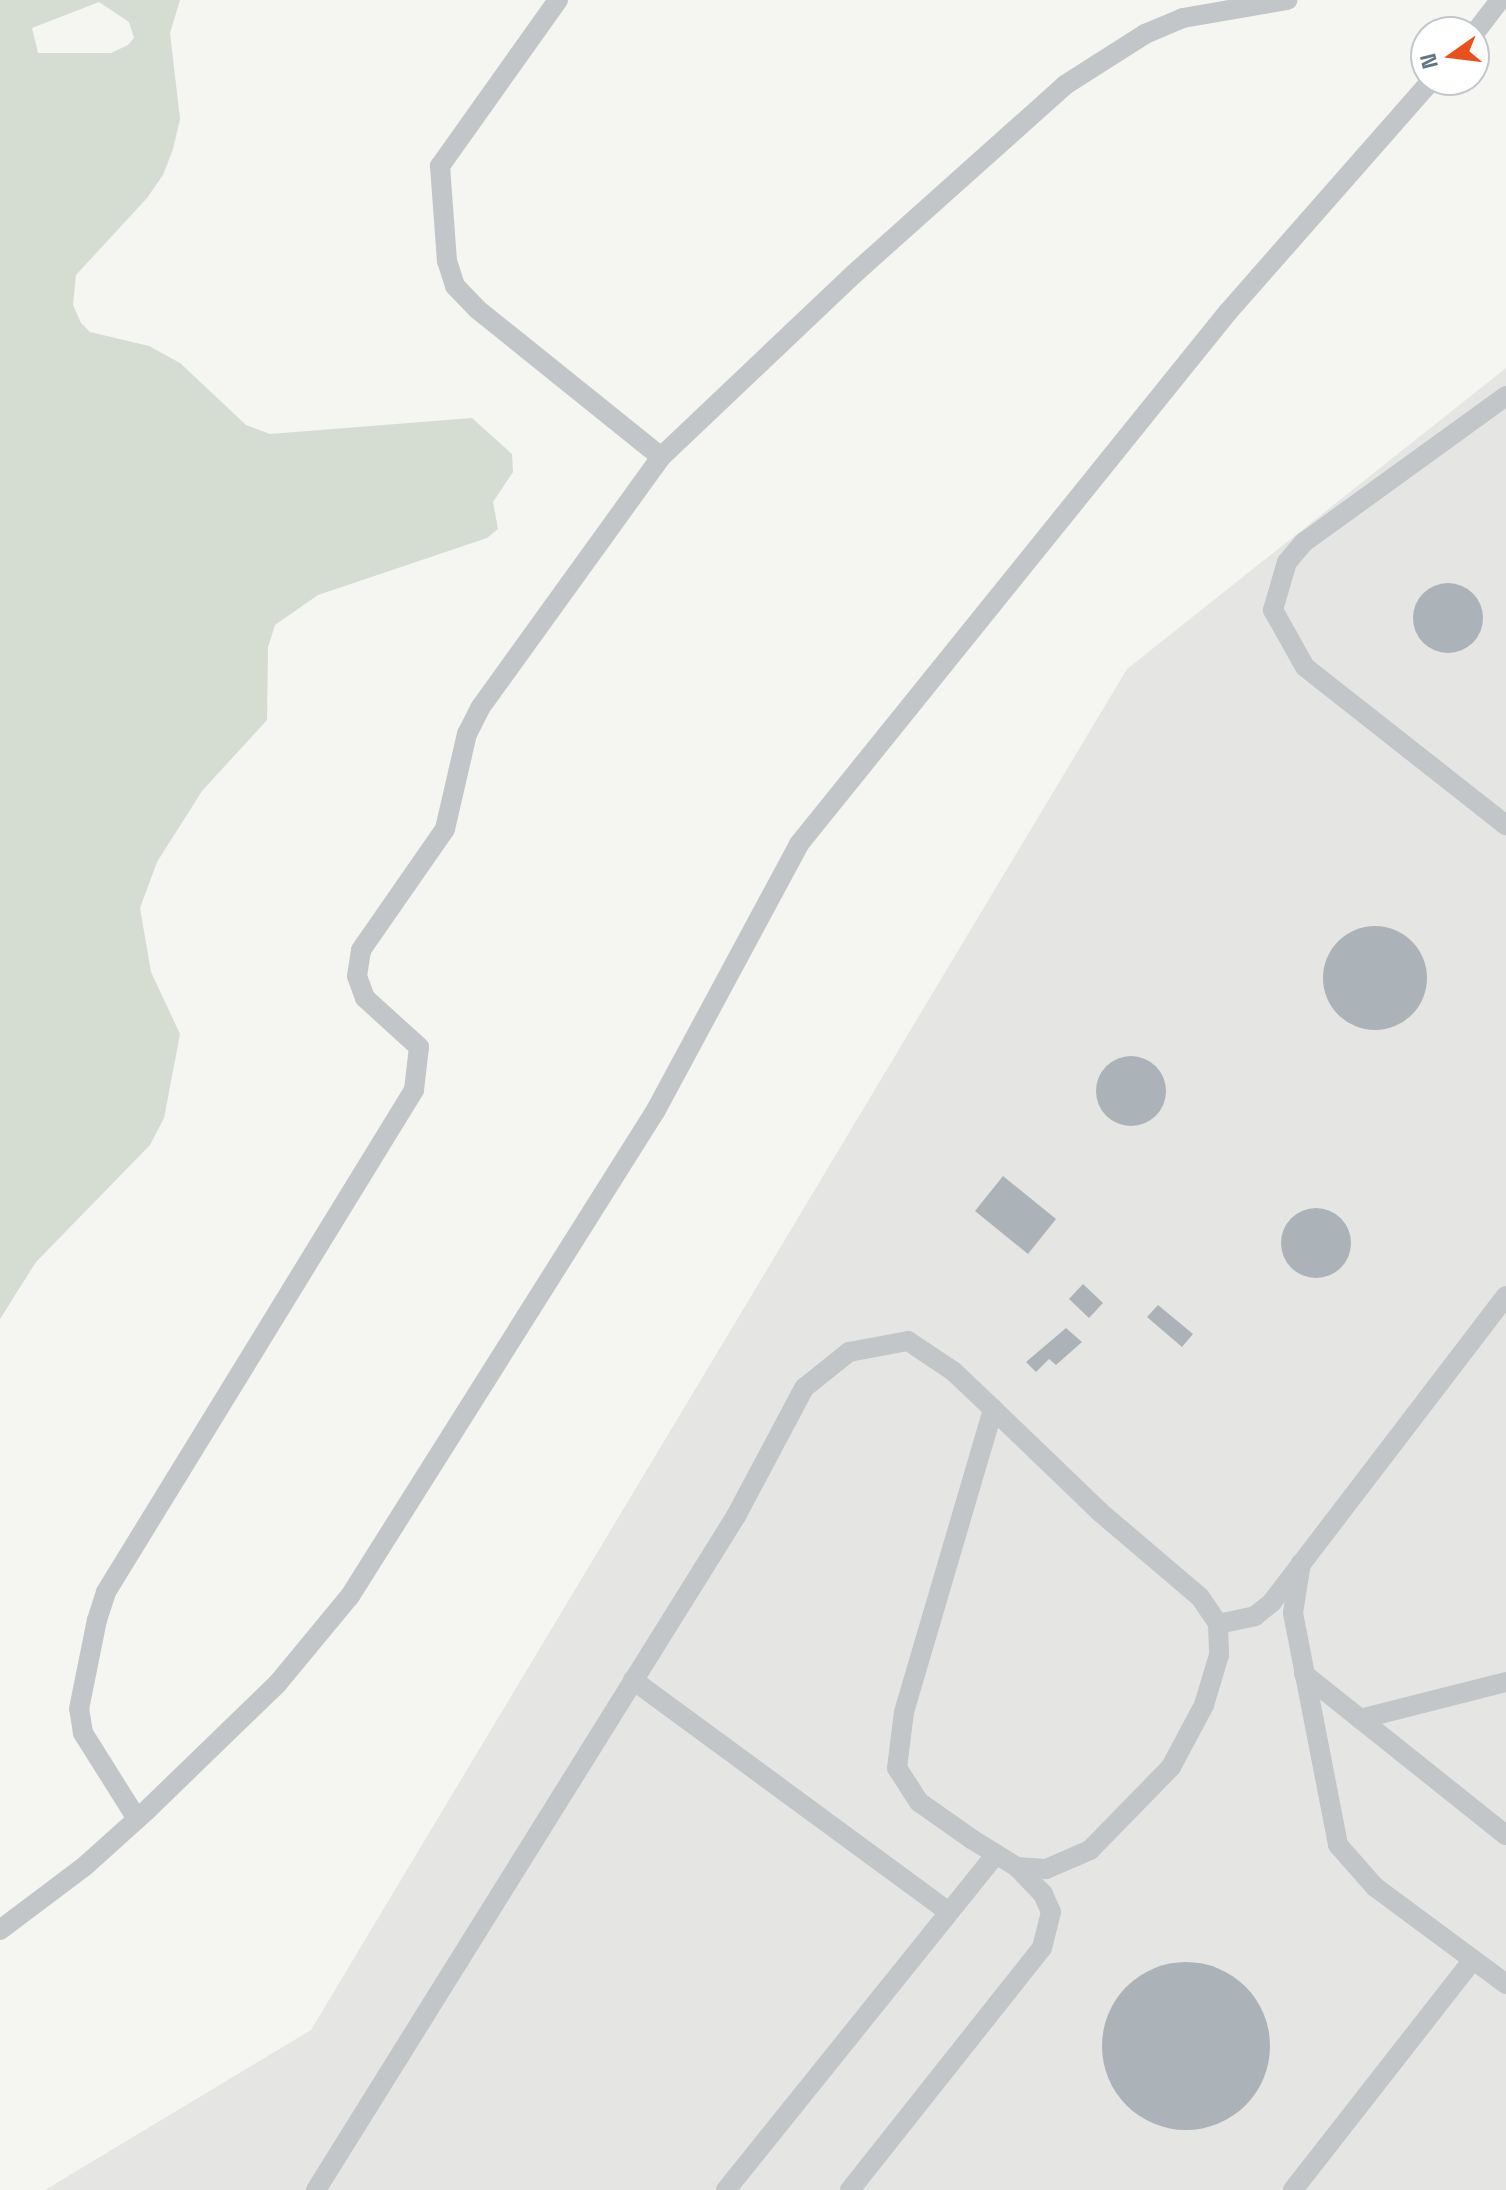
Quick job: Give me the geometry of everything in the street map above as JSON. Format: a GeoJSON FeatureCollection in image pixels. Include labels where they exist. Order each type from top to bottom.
{"type":"FeatureCollection","features":[{"type":"Feature","properties":{"kind":"street"},"geometry":{"type":"LineString","coordinates":[[558,0],[440,166],[447,261],[455,286],[477,309],[661,457]]}},
{"type":"Feature","properties":{"kind":"street"},"geometry":{"type":"LineString","coordinates":[[137,1819],[93,1752],[79,1709],[106,1592],[414,1090],[419,1047],[365,998],[357,976],[361,950],[445,829],[467,734],[480,708],[661,457],[1065,85],[1145,34],[1183,18],[1287,0]]}},
{"type":"Feature","properties":{"kind":"street"},"geometry":{"type":"LineString","coordinates":[[0,1930],[137,1819],[278,1683],[384,1548],[671,1084],[799,844],[1228,312],[1418,96]]}},
{"type":"Feature","properties":{"kind":"street"},"geometry":{"type":"LineString","coordinates":[[1506,396],[1304,542],[1287,562],[1273,610],[1305,667],[1506,825]]}},
{"type":"Feature","properties":{"kind":"street"},"geometry":{"type":"LineString","coordinates":[[1218,1624],[1255,1616],[1272,1602],[1506,1296]]}},
{"type":"Feature","properties":{"kind":"street"},"geometry":{"type":"LineString","coordinates":[[316,2190],[736,1516],[804,1388],[849,1352],[908,1341],[953,1371],[1100,1512],[1168,1566],[1218,1624],[1219,1655],[1204,1705],[1171,1767],[1090,1850],[1046,1869],[1017,1867]]}},
{"type":"Feature","properties":{"kind":"street"},"geometry":{"type":"LineString","coordinates":[[850,2190],[1042,1948],[1051,1912],[1043,1894],[1017,1867],[919,1802],[897,1768],[904,1712],[993,1409]]}},
{"type":"Feature","properties":{"kind":"street"},"geometry":{"type":"LineString","coordinates":[[1301,1563],[1293,1613],[1338,1845],[1375,1887],[1506,1984]]}},
{"type":"Feature","properties":{"kind":"street"},"geometry":{"type":"LineString","coordinates":[[1304,1674],[1506,1835]]}},
{"type":"Feature","properties":{"kind":"street"},"geometry":{"type":"LineString","coordinates":[[633,1680],[948,1911]]}},
{"type":"Feature","properties":{"kind":"street"},"geometry":{"type":"LineString","coordinates":[[1360,1719],[1506,1682]]}},
{"type":"Feature","properties":{"kind":"street"},"geometry":{"type":"LineString","coordinates":[[726,2190],[996,1854]]}},
{"type":"Feature","properties":{"kind":"street"},"geometry":{"type":"LineString","coordinates":[[1293,2190],[1473,1960]]}},
{"type":"Feature","properties":{"kind":"shaded area"},"geometry":{"type":"Polygon","coordinates":[[[0,0],[180,0],[170,33],[180,119],[173,149],[163,175],[147,198],[76,275],[73,305],[81,323],[90,332],[149,346],[180,363],[246,425],[270,434],[472,418],[512,454],[513,472],[493,502],[498,529],[487,538],[318,595],[275,625],[268,647],[267,720],[202,791],[157,862],[140,908],[151,972],[180,1034],[164,1118],[150,1145],[36,1262],[0,1319],[0,0]],[[99,2],[32,28],[38,53],[111,53],[128,45],[134,38],[129,22],[99,2]]]}},
{"type":"Feature","properties":{"kind":"shaded area"},"geometry":{"type":"Polygon","coordinates":[[[1506,368],[1506,2190],[45,2190],[311,2030],[1127,669],[1506,368]]]}},
{"type":"Feature","properties":{"kind":"building"},"geometry":{"type":"Polygon","coordinates":[[[1448,583],[1473,593],[1483,618],[1473,643],[1448,653],[1423,643],[1413,618],[1423,593],[1448,583]]]}},
{"type":"Feature","properties":{"kind":"building"},"geometry":{"type":"Polygon","coordinates":[[[1375,926],[1395,930],[1412,941],[1423,958],[1427,978],[1423,998],[1412,1015],[1395,1026],[1375,1030],[1355,1026],[1338,1015],[1327,998],[1323,978],[1327,958],[1338,941],[1355,930],[1375,926]]]}},
{"type":"Feature","properties":{"kind":"building"},"geometry":{"type":"Polygon","coordinates":[[[1131,1056],[1156,1066],[1166,1091],[1156,1116],[1131,1126],[1106,1116],[1096,1091],[1106,1066],[1131,1056]]]}},
{"type":"Feature","properties":{"kind":"building"},"geometry":{"type":"Polygon","coordinates":[[[1003,1176],[1056,1219],[1028,1254],[975,1211],[1003,1176]]]}},
{"type":"Feature","properties":{"kind":"building"},"geometry":{"type":"Polygon","coordinates":[[[1316,1208],[1341,1218],[1351,1243],[1341,1268],[1316,1278],[1291,1268],[1281,1243],[1291,1218],[1316,1208]]]}},
{"type":"Feature","properties":{"kind":"building"},"geometry":{"type":"Polygon","coordinates":[[[1083,1284],[1103,1303],[1089,1318],[1069,1299],[1083,1284]]]}},
{"type":"Feature","properties":{"kind":"building"},"geometry":{"type":"Polygon","coordinates":[[[1158,1305],[1193,1334],[1182,1347],[1147,1317],[1158,1305]]]}},
{"type":"Feature","properties":{"kind":"building"},"geometry":{"type":"Polygon","coordinates":[[[1066,1328],[1082,1342],[1056,1365],[1049,1359],[1036,1372],[1026,1362],[1066,1328]]]}},
{"type":"Feature","properties":{"kind":"building"},"geometry":{"type":"Polygon","coordinates":[[[1186,1962],[1218,1968],[1246,1986],[1264,2014],[1270,2046],[1264,2078],[1246,2106],[1218,2124],[1186,2130],[1154,2124],[1126,2106],[1108,2078],[1102,2046],[1108,2014],[1126,1986],[1154,1968],[1186,1962]]]}}]}
